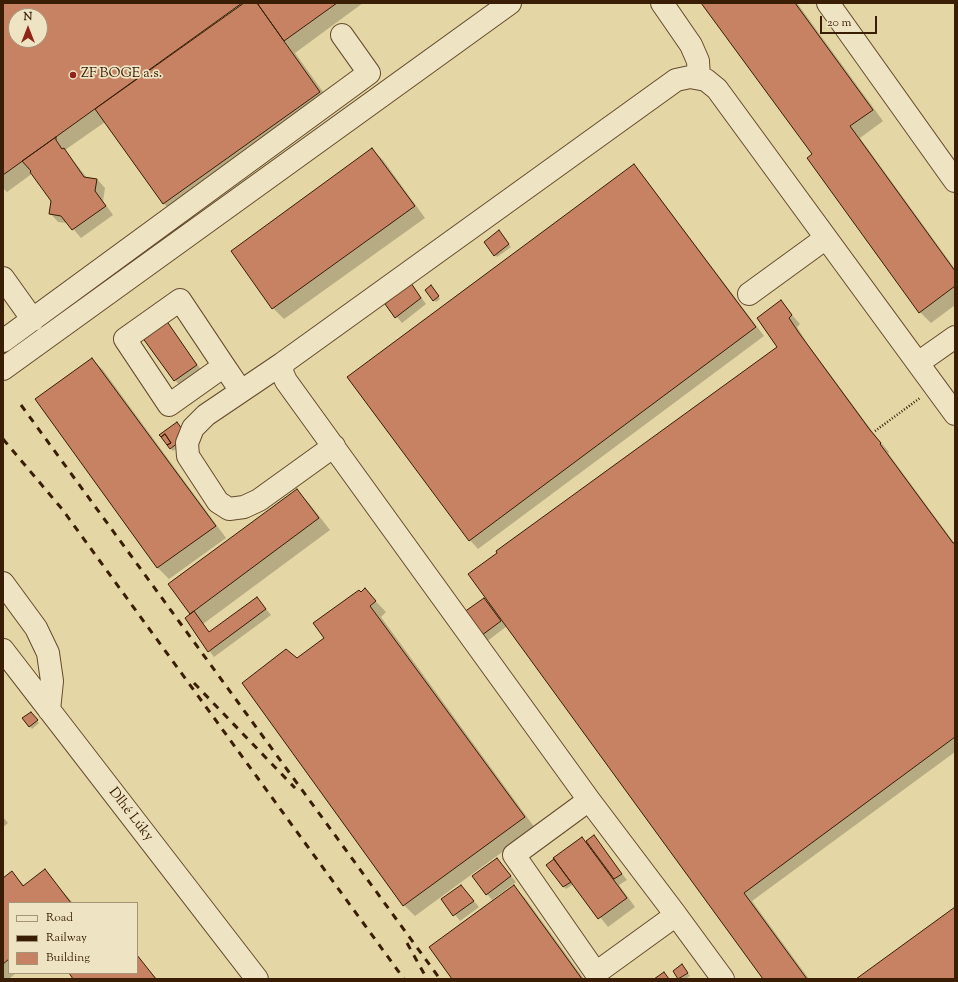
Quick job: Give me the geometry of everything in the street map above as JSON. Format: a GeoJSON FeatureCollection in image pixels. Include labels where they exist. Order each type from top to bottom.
{"type":"FeatureCollection","features":[{"type":"Feature","properties":{"kind":"lane"},"geometry":{"type":"LineString","coordinates":[[3,369],[510,3]]}},
{"type":"Feature","properties":{"kind":"lane"},"geometry":{"type":"LineString","coordinates":[[662,3],[691,45],[698,61],[699,78]]}},
{"type":"Feature","properties":{"kind":"lane"},"geometry":{"type":"LineString","coordinates":[[828,3],[955,181]]}},
{"type":"Feature","properties":{"kind":"lane"},"geometry":{"type":"LineString","coordinates":[[4,338],[33,320],[369,73],[342,35]]}},
{"type":"Feature","properties":{"kind":"lane"},"geometry":{"type":"LineString","coordinates":[[334,446],[259,500],[244,507],[230,509],[218,502],[188,456],[187,443],[193,428],[206,415],[283,363],[676,80],[690,77],[706,80],[717,89],[955,414]]}},
{"type":"Feature","properties":{"kind":"lane"},"geometry":{"type":"LineString","coordinates":[[749,294],[826,238]]}},
{"type":"Feature","properties":{"kind":"lane"},"geometry":{"type":"LineString","coordinates":[[3,278],[33,320]]}},
{"type":"Feature","properties":{"kind":"lane"},"geometry":{"type":"LineString","coordinates":[[224,366],[169,405],[125,339],[180,300],[241,391]]}},
{"type":"Feature","properties":{"kind":"lane"},"geometry":{"type":"LineString","coordinates":[[918,363],[955,337]]}},
{"type":"Feature","properties":{"kind":"lane"},"geometry":{"type":"LineString","coordinates":[[283,363],[282,372],[286,381],[589,800],[724,979]]}},
{"type":"Feature","properties":{"kind":"lane"},"geometry":{"type":"LineString","coordinates":[[3,583],[36,628],[48,654],[52,681],[49,710]]}},
{"type":"Feature","properties":{"kind":"lane","name":"Dlhé Lúky"},"geometry":{"type":"LineString","coordinates":[[3,650],[257,979]]}},
{"type":"Feature","properties":{"kind":"lane"},"geometry":{"type":"LineString","coordinates":[[589,800],[514,855],[596,973],[676,915]]}},
{"type":"Feature","properties":{"kind":"path"},"geometry":{"type":"LineString","coordinates":[[875,431],[935,387]]}},
{"type":"Feature","properties":{"kind":"building","name":"ZF BOGE a.s."},"geometry":{"type":"Polygon","coordinates":[[[3,3],[242,3],[3,175],[3,3]]]}},
{"type":"Feature","properties":{"kind":"building"},"geometry":{"type":"Polygon","coordinates":[[[244,3],[257,3],[320,92],[163,204],[95,109],[244,3]]]}},
{"type":"Feature","properties":{"kind":"building"},"geometry":{"type":"Polygon","coordinates":[[[257,3],[337,3],[284,41],[257,3]]]}},
{"type":"Feature","properties":{"kind":"building"},"geometry":{"type":"Polygon","coordinates":[[[701,3],[795,3],[873,110],[850,126],[955,271],[955,286],[919,313],[807,158],[812,154],[701,3]]]}},
{"type":"Feature","properties":{"kind":"building"},"geometry":{"type":"Polygon","coordinates":[[[56,137],[56,140],[62,149],[64,148],[84,177],[97,179],[95,191],[106,206],[72,230],[61,216],[49,214],[51,201],[30,172],[31,171],[22,161],[56,137]]]}},
{"type":"Feature","properties":{"kind":"building"},"geometry":{"type":"Polygon","coordinates":[[[372,148],[415,206],[272,309],[231,251],[372,148]]]}},
{"type":"Feature","properties":{"kind":"building"},"geometry":{"type":"Polygon","coordinates":[[[634,164],[756,327],[469,541],[347,377],[634,164]]]}},
{"type":"Feature","properties":{"kind":"building"},"geometry":{"type":"Polygon","coordinates":[[[499,230],[509,244],[494,256],[484,242],[499,230]]]}},
{"type":"Feature","properties":{"kind":"building"},"geometry":{"type":"Polygon","coordinates":[[[411,283],[421,298],[395,318],[385,304],[411,283]]]}},
{"type":"Feature","properties":{"kind":"building"},"geometry":{"type":"Polygon","coordinates":[[[431,285],[439,296],[433,301],[425,290],[431,285]]]}},
{"type":"Feature","properties":{"kind":"building"},"geometry":{"type":"Polygon","coordinates":[[[781,300],[792,315],[789,318],[799,333],[953,543],[955,543],[955,737],[744,893],[807,979],[763,979],[468,574],[497,553],[496,551],[777,347],[757,318],[781,300]]]}},
{"type":"Feature","properties":{"kind":"building"},"geometry":{"type":"Polygon","coordinates":[[[166,320],[197,365],[174,381],[142,337],[166,320]]]}},
{"type":"Feature","properties":{"kind":"building"},"geometry":{"type":"Polygon","coordinates":[[[92,358],[216,526],[157,568],[35,399],[92,358]]]}},
{"type":"Feature","properties":{"kind":"building"},"geometry":{"type":"Polygon","coordinates":[[[177,422],[187,436],[170,449],[167,445],[171,443],[165,434],[161,437],[159,435],[177,422]]]}},
{"type":"Feature","properties":{"kind":"building"},"geometry":{"type":"Polygon","coordinates":[[[165,434],[171,443],[167,445],[161,437],[165,434]]]}},
{"type":"Feature","properties":{"kind":"building"},"geometry":{"type":"Polygon","coordinates":[[[297,489],[319,518],[190,614],[168,584],[297,489]]]}},
{"type":"Feature","properties":{"kind":"building"},"geometry":{"type":"Polygon","coordinates":[[[365,588],[376,601],[370,606],[525,817],[403,906],[242,683],[286,649],[297,658],[324,638],[313,623],[359,590],[361,592],[365,588]]]}},
{"type":"Feature","properties":{"kind":"building"},"geometry":{"type":"Polygon","coordinates":[[[257,597],[266,609],[208,652],[185,618],[194,611],[209,632],[257,597]]]}},
{"type":"Feature","properties":{"kind":"building"},"geometry":{"type":"Polygon","coordinates":[[[484,598],[501,621],[474,641],[457,617],[484,598]]]}},
{"type":"Feature","properties":{"kind":"building"},"geometry":{"type":"Polygon","coordinates":[[[31,712],[38,720],[29,727],[22,718],[31,712]]]}},
{"type":"Feature","properties":{"kind":"building"},"geometry":{"type":"Polygon","coordinates":[[[594,835],[622,874],[614,879],[586,841],[594,835]]]}},
{"type":"Feature","properties":{"kind":"building"},"geometry":{"type":"Polygon","coordinates":[[[582,837],[627,898],[598,919],[553,858],[582,837]]]}},
{"type":"Feature","properties":{"kind":"building"},"geometry":{"type":"Polygon","coordinates":[[[497,858],[511,876],[486,895],[472,876],[497,858]]]}},
{"type":"Feature","properties":{"kind":"building"},"geometry":{"type":"Polygon","coordinates":[[[554,859],[571,882],[563,887],[546,865],[554,859]]]}},
{"type":"Feature","properties":{"kind":"building"},"geometry":{"type":"Polygon","coordinates":[[[45,869],[70,902],[8,902],[8,960],[3,964],[3,878],[12,871],[23,886],[45,869]]]}},
{"type":"Feature","properties":{"kind":"building"},"geometry":{"type":"Polygon","coordinates":[[[461,885],[474,901],[453,916],[441,899],[461,885]]]}},
{"type":"Feature","properties":{"kind":"building"},"geometry":{"type":"Polygon","coordinates":[[[514,885],[582,979],[452,979],[429,947],[514,885]]]}},
{"type":"Feature","properties":{"kind":"building"},"geometry":{"type":"Polygon","coordinates":[[[955,907],[955,979],[856,979],[955,907]]]}},
{"type":"Feature","properties":{"kind":"building"},"geometry":{"type":"Polygon","coordinates":[[[138,956],[156,979],[73,979],[70,974],[138,974],[138,956]]]}},
{"type":"Feature","properties":{"kind":"building"},"geometry":{"type":"Polygon","coordinates":[[[682,964],[688,973],[678,979],[673,971],[682,964]]]}},
{"type":"Feature","properties":{"kind":"building"},"geometry":{"type":"Polygon","coordinates":[[[664,972],[669,979],[654,979],[664,972]]]}},
{"type":"Feature","properties":{"kind":"railway"},"geometry":{"type":"LineString","coordinates":[[21,405],[440,979]]}},
{"type":"Feature","properties":{"kind":"railway"},"geometry":{"type":"LineString","coordinates":[[3,439],[62,509],[404,979]]}},
{"type":"Feature","properties":{"kind":"railway"},"geometry":{"type":"LineString","coordinates":[[194,683],[295,788]]}},
{"type":"Feature","properties":{"kind":"railway"},"geometry":{"type":"LineString","coordinates":[[407,943],[427,979]]}},
{"type":"Feature","properties":{"kind":"place","name":"ZF BOGE a.s."},"geometry":{"type":"Point","coordinates":[73,75]}}]}
